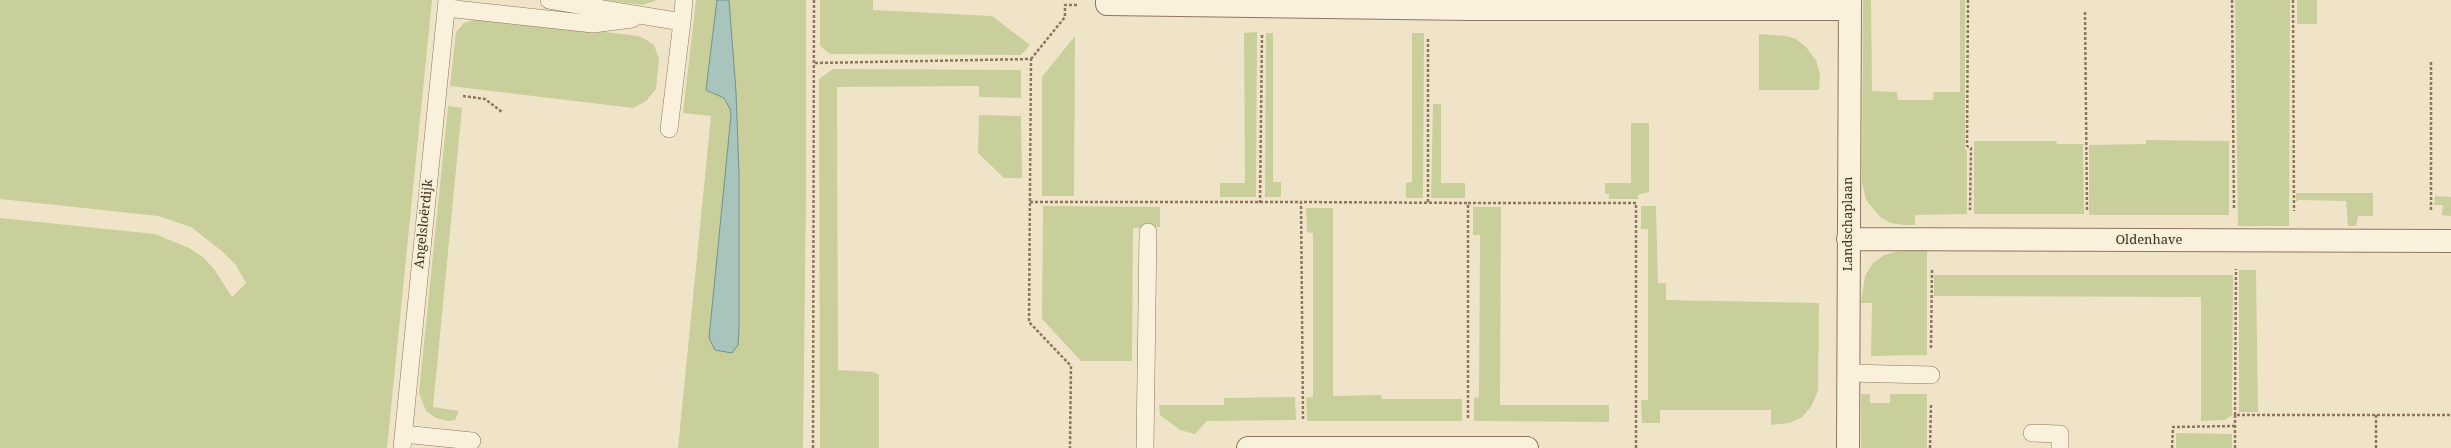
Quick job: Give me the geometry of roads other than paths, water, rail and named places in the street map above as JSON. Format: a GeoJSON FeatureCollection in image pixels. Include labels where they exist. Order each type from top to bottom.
{"type":"FeatureCollection","features":[{"type":"Feature","properties":{"kind":"street"},"geometry":{"type":"LineString","coordinates":[[1107,2],[1428,8],[1850,4]]}},
{"type":"Feature","properties":{"kind":"street","name":"Landschaplaan"},"geometry":{"type":"LineString","coordinates":[[1848,448],[1850,4]]}},
{"type":"Feature","properties":{"kind":"street","name":"Oldenhave"},"geometry":{"type":"LineString","coordinates":[[1848,239],[2441,241]]}},
{"type":"Feature","properties":{"kind":"street"},"geometry":{"type":"LineString","coordinates":[[1248,448],[1527,448]]}},
{"type":"Feature","properties":{"kind":"lane"},"geometry":{"type":"LineString","coordinates":[[548,0],[682,22]]}},
{"type":"Feature","properties":{"kind":"lane"},"geometry":{"type":"LineString","coordinates":[[668,128],[684,0]]}},
{"type":"Feature","properties":{"kind":"lane"},"geometry":{"type":"LineString","coordinates":[[446,4],[593,24],[646,17]]}},
{"type":"Feature","properties":{"kind":"lane","name":"Angelsloërdijk"},"geometry":{"type":"LineString","coordinates":[[403,441],[446,4]]}},
{"type":"Feature","properties":{"kind":"lane"},"geometry":{"type":"LineString","coordinates":[[1145,448],[1148,232]]}},
{"type":"Feature","properties":{"kind":"lane"},"geometry":{"type":"LineString","coordinates":[[1848,373],[1931,375]]}},
{"type":"Feature","properties":{"kind":"lane"},"geometry":{"type":"LineString","coordinates":[[2032,433],[2060,434],[2060,448]]}},
{"type":"Feature","properties":{"kind":"lane"},"geometry":{"type":"LineString","coordinates":[[403,441],[472,441]]}},
{"type":"Feature","properties":{"kind":"water"},"geometry":{"type":"Polygon","coordinates":[[[717,0],[729,0],[736,92],[739,173],[739,331],[738,345],[732,353],[715,350],[709,338],[731,115],[730,109],[724,98],[706,90],[717,0]]]}}]}
